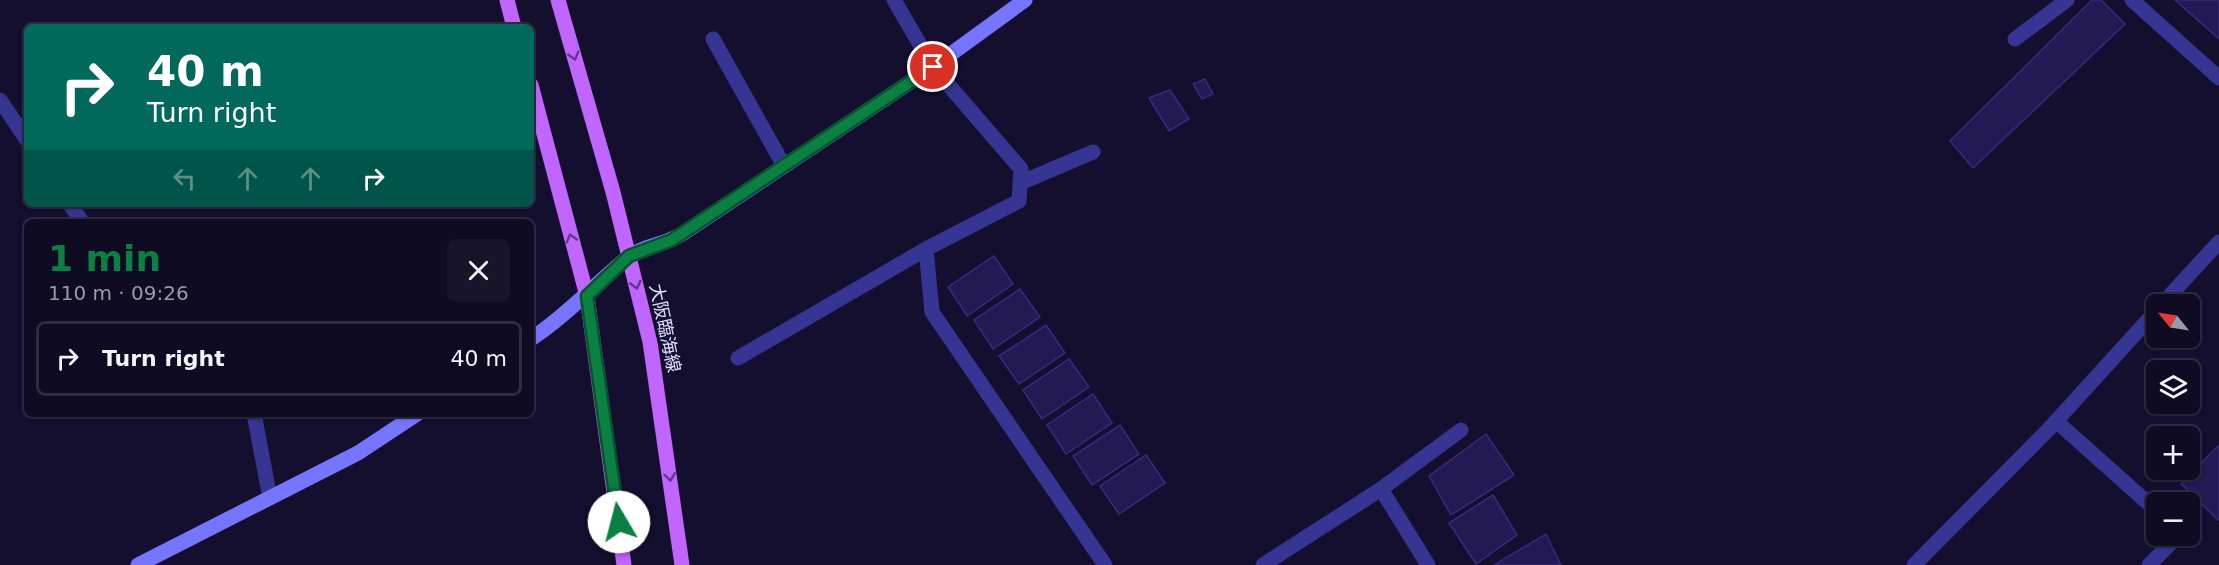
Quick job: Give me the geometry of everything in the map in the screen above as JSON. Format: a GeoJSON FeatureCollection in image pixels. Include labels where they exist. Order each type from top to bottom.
{"type":"FeatureCollection","features":[{"type":"Feature","properties":{"kind":"main road"},"geometry":{"type":"LineString","coordinates":[[507,0],[513,24]]}},
{"type":"Feature","properties":{"kind":"main road","name":"大阪臨海線"},"geometry":{"type":"LineString","coordinates":[[558,0],[596,129],[650,342],[682,565]]}},
{"type":"Feature","properties":{"kind":"main road"},"geometry":{"type":"LineString","coordinates":[[534,96],[587,296],[624,565]]}},
{"type":"Feature","properties":{"kind":"street"},"geometry":{"type":"LineString","coordinates":[[738,358],[926,249],[1019,201],[1021,169],[933,67],[894,0]]}},
{"type":"Feature","properties":{"kind":"street"},"geometry":{"type":"LineString","coordinates":[[534,337],[587,296],[629,256],[672,240],[933,67],[1024,0]]}},
{"type":"Feature","properties":{"kind":"street"},"geometry":{"type":"LineString","coordinates":[[2015,39],[2067,0]]}},
{"type":"Feature","properties":{"kind":"street"},"geometry":{"type":"LineString","coordinates":[[2132,0],[2219,78]]}},
{"type":"Feature","properties":{"kind":"street"},"geometry":{"type":"LineString","coordinates":[[713,39],[784,166]]}},
{"type":"Feature","properties":{"kind":"street"},"geometry":{"type":"LineString","coordinates":[[0,100],[24,136]]}},
{"type":"Feature","properties":{"kind":"street"},"geometry":{"type":"LineString","coordinates":[[1020,183],[1093,152]]}},
{"type":"Feature","properties":{"kind":"street"},"geometry":{"type":"LineString","coordinates":[[2171,294],[2219,242]]}},
{"type":"Feature","properties":{"kind":"street"},"geometry":{"type":"LineString","coordinates":[[926,249],[932,312],[1105,565]]}},
{"type":"Feature","properties":{"kind":"street"},"geometry":{"type":"LineString","coordinates":[[1914,565],[2056,421],[2146,322]]}},
{"type":"Feature","properties":{"kind":"street"},"geometry":{"type":"LineString","coordinates":[[255,417],[270,498]]}},
{"type":"Feature","properties":{"kind":"street"},"geometry":{"type":"LineString","coordinates":[[138,565],[358,453],[412,417]]}},
{"type":"Feature","properties":{"kind":"street"},"geometry":{"type":"LineString","coordinates":[[2056,421],[2146,501]]}},
{"type":"Feature","properties":{"kind":"street"},"geometry":{"type":"LineString","coordinates":[[1263,565],[1381,489],[1461,430]]}},
{"type":"Feature","properties":{"kind":"street"},"geometry":{"type":"LineString","coordinates":[[1381,489],[1428,565]]}},
{"type":"Feature","properties":{"kind":"street"},"geometry":{"type":"LineString","coordinates":[[2149,565],[2168,546]]}},
{"type":"Feature","properties":{"kind":"building"},"geometry":{"type":"Polygon","coordinates":[[[2092,0],[2101,0],[2125,24],[1973,168],[1950,141],[2092,0]]]}},
{"type":"Feature","properties":{"kind":"building"},"geometry":{"type":"Polygon","coordinates":[[[2175,0],[2219,0],[2219,39],[2175,0]]]}},
{"type":"Feature","properties":{"kind":"building"},"geometry":{"type":"Polygon","coordinates":[[[1205,79],[1213,94],[1202,99],[1193,84],[1205,79]]]}},
{"type":"Feature","properties":{"kind":"building"},"geometry":{"type":"Polygon","coordinates":[[[1170,90],[1189,119],[1169,131],[1149,98],[1170,90]]]}},
{"type":"Feature","properties":{"kind":"building"},"geometry":{"type":"Polygon","coordinates":[[[994,256],[1013,284],[967,316],[948,287],[994,256]]]}},
{"type":"Feature","properties":{"kind":"building"},"geometry":{"type":"Polygon","coordinates":[[[1020,289],[1040,317],[993,349],[974,320],[1020,289]]]}},
{"type":"Feature","properties":{"kind":"building"},"geometry":{"type":"Polygon","coordinates":[[[1046,325],[1065,353],[1019,384],[999,356],[1046,325]]]}},
{"type":"Feature","properties":{"kind":"building"},"geometry":{"type":"Polygon","coordinates":[[[1069,359],[1089,387],[1042,419],[1023,390],[1069,359]]]}},
{"type":"Feature","properties":{"kind":"building"},"geometry":{"type":"Polygon","coordinates":[[[1093,394],[1112,423],[1066,454],[1047,425],[1093,394]]]}},
{"type":"Feature","properties":{"kind":"building"},"geometry":{"type":"Polygon","coordinates":[[[1120,425],[1139,454],[1092,485],[1073,456],[1120,425]]]}},
{"type":"Feature","properties":{"kind":"building"},"geometry":{"type":"Polygon","coordinates":[[[1486,434],[1514,475],[1451,515],[1429,476],[1486,434]]]}},
{"type":"Feature","properties":{"kind":"building"},"geometry":{"type":"Polygon","coordinates":[[[2219,445],[2218,520],[2200,502],[2200,492],[2189,492],[2181,484],[2185,480],[2200,480],[2200,464],[2219,445]]]}},
{"type":"Feature","properties":{"kind":"building"},"geometry":{"type":"Polygon","coordinates":[[[1146,455],[1165,483],[1119,514],[1100,486],[1146,455]]]}},
{"type":"Feature","properties":{"kind":"building"},"geometry":{"type":"Polygon","coordinates":[[[1493,495],[1517,535],[1476,564],[1449,523],[1493,495]]]}},
{"type":"Feature","properties":{"kind":"building"},"geometry":{"type":"Polygon","coordinates":[[[1546,534],[1561,565],[1494,565],[1546,534]]]}},
{"type":"Feature","properties":{"kind":"route"},"geometry":{"type":"LineString","coordinates":[[619,522],[587,296],[629,256],[672,240],[933,67]]}}]}
